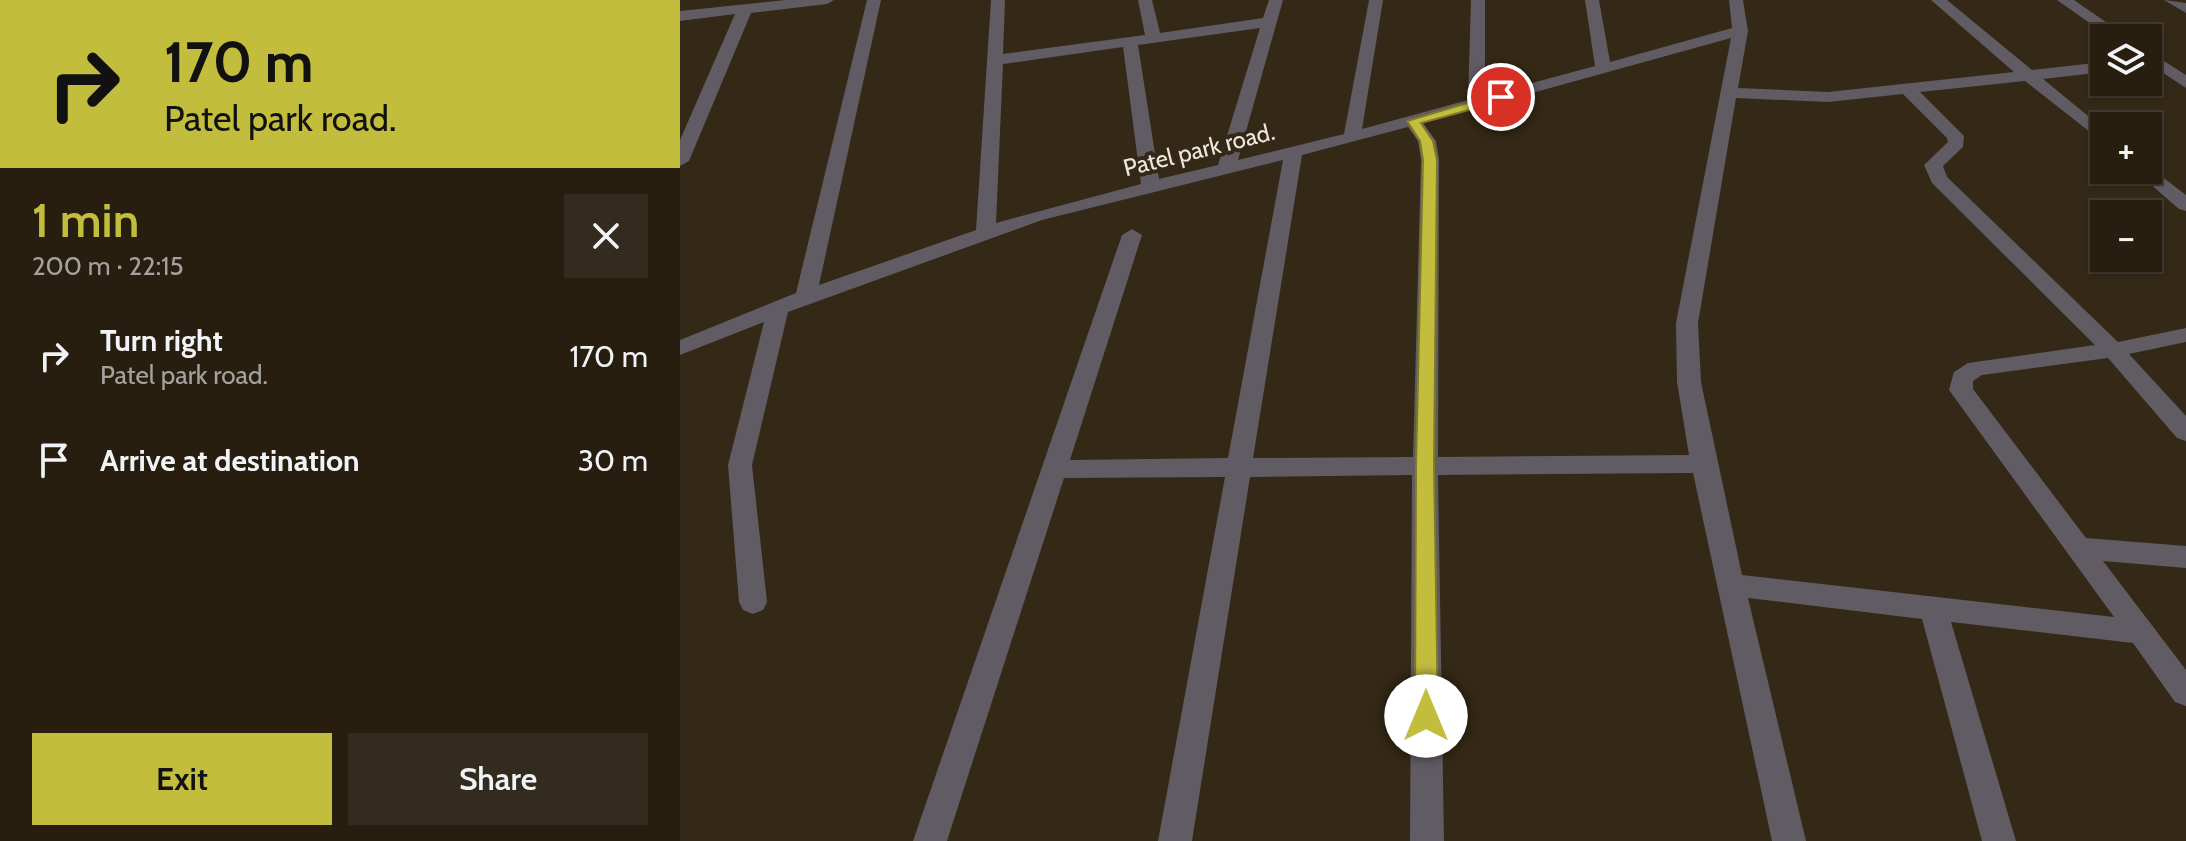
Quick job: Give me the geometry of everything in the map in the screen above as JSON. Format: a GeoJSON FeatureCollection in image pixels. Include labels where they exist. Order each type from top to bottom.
{"type":"FeatureCollection","features":[{"type":"Feature","properties":{"kind":"street"},"geometry":{"type":"LineString","coordinates":[[680,16],[827,0]]}},
{"type":"Feature","properties":{"kind":"street"},"geometry":{"type":"LineString","coordinates":[[806,297],[874,0]]}},
{"type":"Feature","properties":{"kind":"street"},"geometry":{"type":"LineString","coordinates":[[986,232],[998,0]]}},
{"type":"Feature","properties":{"kind":"street"},"geometry":{"type":"LineString","coordinates":[[1145,0],[1153,38]]}},
{"type":"Feature","properties":{"kind":"street"},"geometry":{"type":"LineString","coordinates":[[1226,168],[1276,0]]}},
{"type":"Feature","properties":{"kind":"street"},"geometry":{"type":"LineString","coordinates":[[1352,137],[1376,0]]}},
{"type":"Feature","properties":{"kind":"street"},"geometry":{"type":"LineString","coordinates":[[1476,104],[1478,0]]}},
{"type":"Feature","properties":{"kind":"street"},"geometry":{"type":"LineString","coordinates":[[1592,0],[1603,68]]}},
{"type":"Feature","properties":{"kind":"street"},"geometry":{"type":"LineString","coordinates":[[1736,0],[1740,31],[1687,323],[1689,382],[1703,464],[1789,841]]}},
{"type":"Feature","properties":{"kind":"street"},"geometry":{"type":"LineString","coordinates":[[1938,0],[2090,127]]}},
{"type":"Feature","properties":{"kind":"street"},"geometry":{"type":"LineString","coordinates":[[2064,0],[2100,24]]}},
{"type":"Feature","properties":{"kind":"street"},"geometry":{"type":"LineString","coordinates":[[2171,0],[2186,9]]}},
{"type":"Feature","properties":{"kind":"street"},"geometry":{"type":"LineString","coordinates":[[680,161],[745,9]]}},
{"type":"Feature","properties":{"kind":"street"},"geometry":{"type":"LineString","coordinates":[[995,60],[1270,22]]}},
{"type":"Feature","properties":{"kind":"street","name":"Patel park road."},"geometry":{"type":"LineString","coordinates":[[680,348],[806,297],[986,232],[1151,186],[1413,121],[1740,31]]}},
{"type":"Feature","properties":{"kind":"street"},"geometry":{"type":"LineString","coordinates":[[1130,41],[1151,186]]}},
{"type":"Feature","properties":{"kind":"street"},"geometry":{"type":"LineString","coordinates":[[2162,59],[2186,58]]}},
{"type":"Feature","properties":{"kind":"street"},"geometry":{"type":"LineString","coordinates":[[2162,68],[2186,83]]}},
{"type":"Feature","properties":{"kind":"street"},"geometry":{"type":"LineString","coordinates":[[1730,93],[1828,97],[2090,69]]}},
{"type":"Feature","properties":{"kind":"street"},"geometry":{"type":"LineString","coordinates":[[1908,89],[1955,136],[1957,143],[1933,165],[1939,179],[2113,350],[2186,432]]}},
{"type":"Feature","properties":{"kind":"street"},"geometry":{"type":"LineString","coordinates":[[1413,121],[1427,141],[1430,160],[1425,466],[1427,841]]}},
{"type":"Feature","properties":{"kind":"street"},"geometry":{"type":"LineString","coordinates":[[1175,841],[1293,152]]}},
{"type":"Feature","properties":{"kind":"street"},"geometry":{"type":"LineString","coordinates":[[2160,184],[2186,205]]}},
{"type":"Feature","properties":{"kind":"street"},"geometry":{"type":"LineString","coordinates":[[930,841],[1132,235]]}},
{"type":"Feature","properties":{"kind":"street"},"geometry":{"type":"LineString","coordinates":[[753,602],[740,465],[778,309]]}},
{"type":"Feature","properties":{"kind":"street"},"geometry":{"type":"LineString","coordinates":[[2186,335],[2113,350],[1976,368],[1962,378],[1961,390],[2186,693]]}},
{"type":"Feature","properties":{"kind":"street"},"geometry":{"type":"LineString","coordinates":[[1053,469],[1703,464]]}},
{"type":"Feature","properties":{"kind":"street"},"geometry":{"type":"LineString","coordinates":[[2077,548],[2186,557]]}},
{"type":"Feature","properties":{"kind":"street"},"geometry":{"type":"LineString","coordinates":[[1730,585],[2138,632]]}},
{"type":"Feature","properties":{"kind":"street"},"geometry":{"type":"LineString","coordinates":[[1933,608],[1999,841]]}},
{"type":"Feature","properties":{"kind":"route"},"geometry":{"type":"LineString","coordinates":[[1426,716],[1425,466],[1430,150],[1413,121],[1501,97]]}}]}
